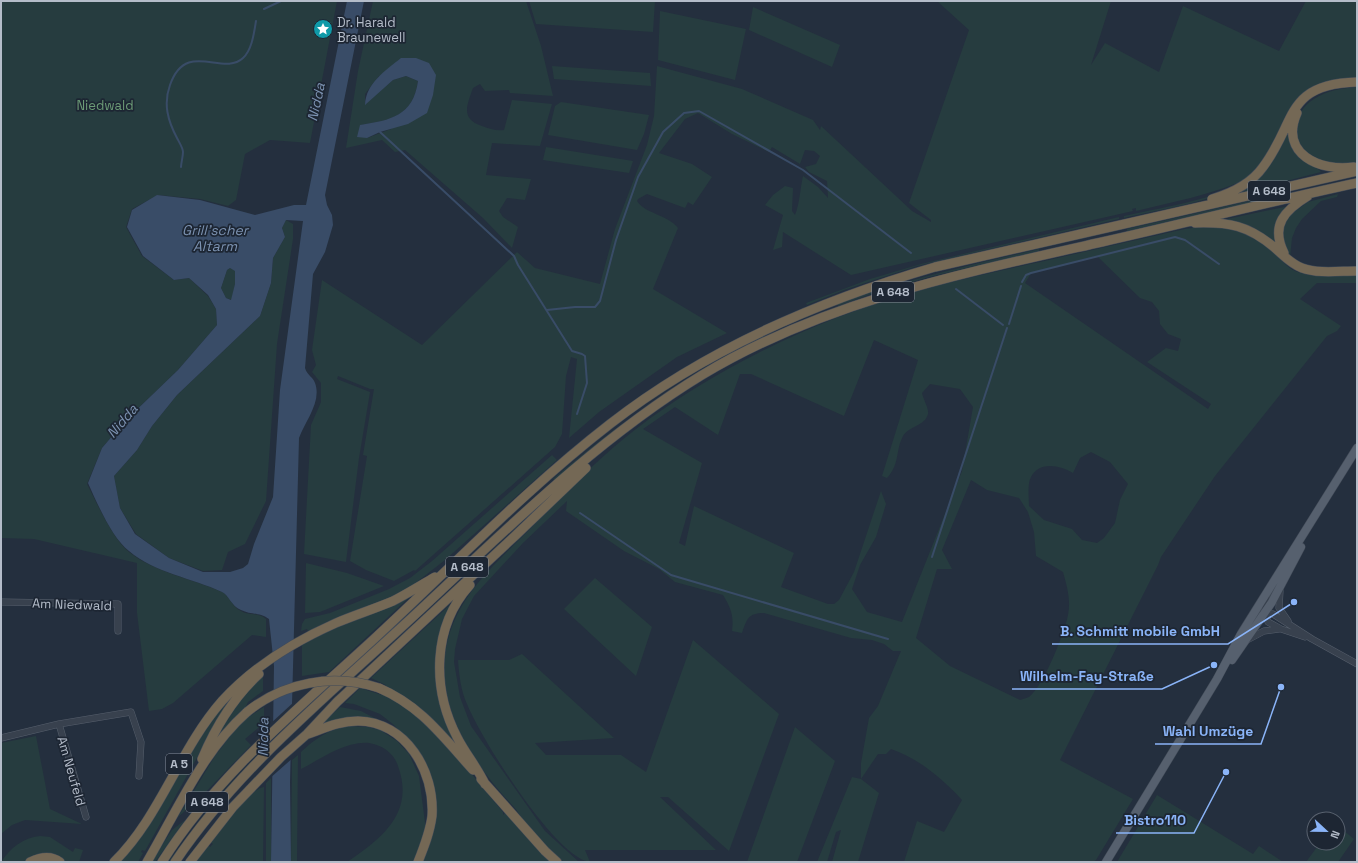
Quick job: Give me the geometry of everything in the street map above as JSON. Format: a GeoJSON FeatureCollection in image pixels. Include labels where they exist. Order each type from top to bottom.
{"type":"FeatureCollection","features":[{"type":"Feature","properties":{"kind":"highway"},"geometry":{"type":"LineString","coordinates":[[1181,210],[1237,190],[1256,175],[1269,159],[1293,111],[1305,97],[1323,87],[1357,82]]}},
{"type":"Feature","properties":{"kind":"highway"},"geometry":{"type":"LineString","coordinates":[[1357,85],[1336,87],[1312,96],[1298,111],[1293,121],[1292,130],[1296,146],[1307,159],[1316,164],[1334,168],[1357,166]]}},
{"type":"Feature","properties":{"kind":"highway","name":"A 648"},"geometry":{"type":"LineString","coordinates":[[162,862],[209,800],[257,747],[538,485],[611,423],[658,390],[708,359],[757,332],[824,303],[887,281],[935,267],[1357,171]]}},
{"type":"Feature","properties":{"kind":"highway","name":"A 648"},"geometry":{"type":"LineString","coordinates":[[174,862],[212,813],[260,759],[551,489],[631,423],[705,374],[772,338],[813,320],[893,292],[937,280],[1357,183]]}},
{"type":"Feature","properties":{"kind":"highway"},"geometry":{"type":"LineString","coordinates":[[1285,256],[1278,238],[1282,218],[1295,204],[1316,192]]}},
{"type":"Feature","properties":{"kind":"highway"},"geometry":{"type":"LineString","coordinates":[[1180,224],[1221,223],[1244,227],[1261,236],[1298,266],[1310,270],[1357,271]]}},
{"type":"Feature","properties":{"kind":"highway","name":"A 648"},"geometry":{"type":"LineString","coordinates":[[190,862],[218,826],[260,778],[337,702],[516,535],[631,423]]}},
{"type":"Feature","properties":{"kind":"highway","name":"A 648"},"geometry":{"type":"LineString","coordinates":[[516,535],[460,598],[451,614],[441,645],[439,678],[443,701],[456,737],[485,784],[545,851],[558,862]]}},
{"type":"Feature","properties":{"kind":"highway","name":"A 5"},"geometry":{"type":"LineString","coordinates":[[114,862],[137,835],[208,718],[223,701],[283,651],[303,639],[394,600],[448,569]]}},
{"type":"Feature","properties":{"kind":"highway","name":"A 5"},"geometry":{"type":"LineString","coordinates":[[192,784],[216,731],[254,675]]}},
{"type":"Feature","properties":{"kind":"highway"},"geometry":{"type":"LineString","coordinates":[[146,862],[213,750],[236,721],[269,696],[297,685],[335,680],[348,681],[379,688],[406,701],[428,719],[485,784]]}},
{"type":"Feature","properties":{"kind":"highway"},"geometry":{"type":"LineString","coordinates":[[306,734],[339,722],[360,721],[371,723],[393,731],[411,747],[424,769],[428,781],[432,804],[429,833],[418,862]]}},
{"type":"Feature","properties":{"kind":"highway"},"geometry":{"type":"LineString","coordinates":[[30,862],[43,857],[54,858],[60,862]]}},
{"type":"Feature","properties":{"kind":"main road"},"geometry":{"type":"LineString","coordinates":[[1217,680],[1265,613],[1282,584],[1318,514],[1357,448]]}},
{"type":"Feature","properties":{"kind":"main road"},"geometry":{"type":"LineString","coordinates":[[1106,862],[1217,680],[1253,616],[1301,537],[1318,514]]}},
{"type":"Feature","properties":{"kind":"street"},"geometry":{"type":"LineString","coordinates":[[1282,584],[1279,594],[1279,608],[1293,627]]}},
{"type":"Feature","properties":{"kind":"street"},"geometry":{"type":"LineString","coordinates":[[1266,596],[1265,613],[1268,622],[1281,629],[1312,639]]}},
{"type":"Feature","properties":{"kind":"street","name":"Am Niedwald"},"geometry":{"type":"LineString","coordinates":[[1,602],[118,604],[118,631]]}},
{"type":"Feature","properties":{"kind":"street"},"geometry":{"type":"LineString","coordinates":[[1253,616],[1265,613],[1273,614],[1312,639],[1357,664]]}},
{"type":"Feature","properties":{"kind":"street"},"geometry":{"type":"LineString","coordinates":[[1246,641],[1264,631],[1281,629]]}},
{"type":"Feature","properties":{"kind":"street","name":"Am Neufeld"},"geometry":{"type":"LineString","coordinates":[[1,738],[59,724],[131,712],[141,742],[138,776]]}},
{"type":"Feature","properties":{"kind":"street","name":"Am Neufeld"},"geometry":{"type":"LineString","coordinates":[[59,724],[86,817]]}},
{"type":"Feature","properties":{"kind":"green space","name":"Niedwald"},"geometry":{"type":"Polygon","coordinates":[[[1,1],[337,1],[310,143],[270,140],[245,154],[236,200],[228,206],[200,199],[158,195],[132,209],[126,227],[142,256],[174,280],[189,278],[208,296],[216,309],[217,325],[178,370],[124,422],[102,448],[87,484],[111,529],[129,552],[150,565],[222,592],[238,609],[266,619],[266,637],[252,635],[173,703],[162,709],[149,711],[137,613],[137,563],[34,539],[1,538],[1,1]]]}},
{"type":"Feature","properties":{"kind":"green space"},"geometry":{"type":"Polygon","coordinates":[[[373,1],[526,1],[541,46],[553,96],[510,93],[509,90],[485,91],[480,84],[473,88],[467,106],[470,120],[490,129],[504,130],[512,100],[552,104],[540,146],[492,143],[486,175],[531,179],[525,200],[507,198],[499,211],[503,217],[518,227],[512,248],[483,218],[405,150],[395,152],[382,140],[346,148],[358,71],[373,1]],[[436,75],[379,76],[365,94],[365,104],[393,80],[406,76],[418,81],[415,93],[406,109],[391,118],[361,125],[367,138],[391,129],[436,75]]]}},
{"type":"Feature","properties":{"kind":"green space"},"geometry":{"type":"Polygon","coordinates":[[[529,1],[655,1],[653,32],[536,24],[529,1]]]}},
{"type":"Feature","properties":{"kind":"green space"},"geometry":{"type":"Polygon","coordinates":[[[937,1],[1111,1],[1091,65],[1105,43],[1159,72],[1183,6],[1279,51],[1306,1],[1357,1],[1357,79],[1330,82],[1310,90],[1297,101],[1263,163],[1248,179],[1222,194],[1189,204],[1124,218],[1124,216],[1169,207],[1203,198],[1232,187],[1242,181],[1204,194],[1136,211],[1136,208],[1132,209],[1133,211],[851,275],[783,232],[782,247],[773,250],[783,215],[765,205],[773,195],[785,186],[793,188],[792,211],[795,215],[803,176],[818,187],[828,198],[827,181],[809,172],[805,167],[816,164],[820,156],[814,151],[805,150],[800,164],[772,147],[769,152],[732,134],[698,113],[685,119],[659,153],[692,164],[712,177],[693,205],[688,202],[685,208],[647,194],[637,201],[645,209],[668,220],[678,228],[653,289],[727,333],[677,357],[599,412],[569,438],[577,359],[571,357],[566,376],[562,434],[555,447],[415,571],[414,570],[394,581],[366,570],[350,561],[367,456],[363,455],[374,389],[370,389],[338,376],[337,379],[370,392],[359,458],[346,562],[304,554],[311,425],[321,402],[321,383],[312,372],[316,365],[312,350],[322,280],[422,345],[517,252],[535,268],[600,284],[615,229],[647,145],[654,116],[657,66],[742,89],[813,120],[820,130],[821,126],[912,211],[931,222],[931,220],[909,203],[969,30],[937,1]]]}},
{"type":"Feature","properties":{"kind":"green space"},"geometry":{"type":"Polygon","coordinates":[[[753,7],[840,45],[832,67],[749,30],[753,7]]]}},
{"type":"Feature","properties":{"kind":"green space"},"geometry":{"type":"Polygon","coordinates":[[[660,11],[746,29],[735,80],[658,60],[660,11]]]}},
{"type":"Feature","properties":{"kind":"green space"},"geometry":{"type":"Polygon","coordinates":[[[552,66],[650,73],[651,86],[554,79],[552,66]]]}},
{"type":"Feature","properties":{"kind":"green space"},"geometry":{"type":"Polygon","coordinates":[[[1357,87],[1357,164],[1333,165],[1315,159],[1302,148],[1296,133],[1298,118],[1308,103],[1328,92],[1357,87]]]}},
{"type":"Feature","properties":{"kind":"green space"},"geometry":{"type":"Polygon","coordinates":[[[561,102],[649,115],[644,134],[637,150],[548,135],[555,106],[561,102]]]}},
{"type":"Feature","properties":{"kind":"green space"},"geometry":{"type":"Polygon","coordinates":[[[1289,125],[1290,137],[1321,172],[1240,193],[1289,125]]]}},
{"type":"Feature","properties":{"kind":"green space"},"geometry":{"type":"Polygon","coordinates":[[[546,147],[633,161],[629,173],[543,160],[546,147]]]}},
{"type":"Feature","properties":{"kind":"green space"},"geometry":{"type":"Polygon","coordinates":[[[1288,192],[1287,194],[1127,231],[1127,229],[1288,192]]]}},
{"type":"Feature","properties":{"kind":"green space"},"geometry":{"type":"Polygon","coordinates":[[[1338,194],[1337,197],[1321,201],[1302,219],[1292,238],[1290,258],[1282,243],[1282,226],[1287,217],[1308,202],[1338,194]]]}},
{"type":"Feature","properties":{"kind":"green space"},"geometry":{"type":"Polygon","coordinates":[[[1289,206],[1277,224],[1275,234],[1276,246],[1227,219],[1289,206]]]}},
{"type":"Feature","properties":{"kind":"green space"},"geometry":{"type":"Polygon","coordinates":[[[1119,217],[1119,219],[917,266],[844,290],[807,305],[806,303],[870,279],[921,264],[1119,217]]]}},
{"type":"Feature","properties":{"kind":"green space"},"geometry":{"type":"Polygon","coordinates":[[[286,220],[293,224],[293,239],[277,344],[266,501],[245,544],[228,552],[222,570],[203,571],[169,558],[136,534],[120,508],[114,476],[137,450],[152,426],[177,395],[260,316],[271,283],[273,258],[285,237],[282,228],[286,220]]]}},
{"type":"Feature","properties":{"kind":"green space"},"geometry":{"type":"Polygon","coordinates":[[[1214,225],[1230,228],[1252,237],[1272,251],[1286,265],[1295,271],[1318,276],[1357,274],[1357,283],[1317,283],[1300,299],[1341,326],[1337,331],[1327,336],[1215,476],[1161,557],[1060,760],[1133,799],[1096,860],[1093,862],[904,862],[917,821],[944,832],[962,800],[947,784],[930,770],[911,758],[891,749],[886,754],[878,754],[861,779],[861,763],[869,718],[878,706],[901,651],[893,651],[884,644],[872,640],[851,638],[764,613],[751,616],[745,624],[742,633],[732,631],[733,621],[731,612],[723,595],[675,582],[659,569],[624,551],[566,511],[567,501],[523,543],[474,596],[462,619],[455,649],[454,662],[460,697],[471,726],[545,831],[579,862],[564,862],[548,848],[521,818],[474,758],[463,739],[454,720],[448,699],[445,678],[445,657],[449,637],[455,619],[464,602],[487,572],[580,478],[636,429],[682,396],[732,367],[784,340],[836,318],[886,300],[962,279],[1185,229],[1214,225]],[[1097,256],[1031,273],[1025,283],[1208,409],[1211,404],[1147,362],[1166,348],[1178,351],[1181,339],[1168,334],[1160,324],[1159,311],[1152,302],[1140,298],[1097,256]],[[874,340],[844,416],[751,374],[740,374],[718,435],[675,407],[643,429],[702,463],[679,543],[685,546],[694,506],[794,553],[781,587],[828,604],[834,604],[839,600],[854,572],[881,491],[886,504],[876,537],[860,565],[852,589],[867,612],[902,622],[962,471],[973,407],[960,389],[930,384],[922,393],[928,409],[926,418],[903,436],[894,468],[887,478],[882,476],[918,360],[874,340]],[[1091,452],[1080,458],[1073,473],[1062,468],[1050,466],[1039,468],[1031,477],[1029,483],[1029,506],[1044,520],[1072,529],[1082,540],[1097,543],[1104,538],[1115,523],[1120,500],[1128,484],[1110,462],[1091,452]],[[971,480],[942,550],[952,569],[937,569],[916,638],[950,666],[1020,700],[1029,697],[1041,682],[1053,659],[1066,623],[1069,598],[1063,572],[1036,556],[1034,532],[1028,512],[1019,498],[987,490],[971,480]]]}},
{"type":"Feature","properties":{"kind":"green space"},"geometry":{"type":"Polygon","coordinates":[[[1039,249],[1039,251],[929,277],[871,294],[838,306],[838,304],[863,295],[912,280],[1039,249]]]}},
{"type":"Feature","properties":{"kind":"green space"},"geometry":{"type":"Polygon","coordinates":[[[230,268],[235,270],[235,284],[232,300],[226,298],[221,288],[227,270],[230,268]]]}},
{"type":"Feature","properties":{"kind":"green space"},"geometry":{"type":"Polygon","coordinates":[[[764,336],[765,338],[640,412],[583,455],[555,480],[553,479],[578,458],[628,419],[654,401],[708,367],[764,336]]]}},
{"type":"Feature","properties":{"kind":"green space"},"geometry":{"type":"Polygon","coordinates":[[[552,455],[557,460],[445,560],[413,585],[388,599],[308,631],[307,629],[301,631],[302,624],[305,619],[330,613],[389,589],[410,578],[432,561],[552,455]]]}},
{"type":"Feature","properties":{"kind":"green space"},"geometry":{"type":"Polygon","coordinates":[[[306,563],[347,573],[384,586],[320,612],[305,613],[306,563]]]}},
{"type":"Feature","properties":{"kind":"green space"},"geometry":{"type":"Polygon","coordinates":[[[595,578],[652,627],[636,676],[564,609],[595,578]]]}},
{"type":"Feature","properties":{"kind":"green space"},"geometry":{"type":"Polygon","coordinates":[[[416,591],[329,672],[302,676],[302,645],[316,636],[392,605],[416,591]]]}},
{"type":"Feature","properties":{"kind":"green space"},"geometry":{"type":"Polygon","coordinates":[[[455,600],[436,663],[458,747],[425,712],[407,698],[371,678],[455,600]]]}},
{"type":"Feature","properties":{"kind":"green space"},"geometry":{"type":"Polygon","coordinates":[[[693,640],[779,714],[729,851],[668,797],[660,797],[716,850],[585,850],[590,862],[575,856],[558,841],[540,819],[503,768],[487,742],[463,694],[458,660],[509,660],[522,654],[614,738],[535,743],[546,755],[621,755],[646,772],[693,640]]]}},
{"type":"Feature","properties":{"kind":"green space"},"geometry":{"type":"Polygon","coordinates":[[[263,675],[263,691],[248,702],[245,708],[210,749],[233,709],[247,691],[263,675]]]}},
{"type":"Feature","properties":{"kind":"green space"},"geometry":{"type":"Polygon","coordinates":[[[360,688],[382,695],[383,694],[401,704],[417,716],[448,746],[503,812],[503,815],[505,813],[550,862],[421,862],[435,813],[411,743],[394,725],[380,714],[354,704],[345,703],[360,688]]]}},
{"type":"Feature","properties":{"kind":"green space"},"geometry":{"type":"Polygon","coordinates":[[[226,700],[228,702],[145,851],[142,850],[141,852],[143,853],[138,862],[117,862],[188,754],[226,700]]]}},
{"type":"Feature","properties":{"kind":"green space"},"geometry":{"type":"Polygon","coordinates":[[[264,707],[264,723],[245,739],[251,745],[200,798],[178,817],[215,756],[235,730],[249,715],[250,716],[264,707]]]}},
{"type":"Feature","properties":{"kind":"green space"},"geometry":{"type":"Polygon","coordinates":[[[340,707],[361,711],[384,723],[321,725],[340,707]]]}},
{"type":"Feature","properties":{"kind":"green space"},"geometry":{"type":"Polygon","coordinates":[[[348,726],[368,727],[380,730],[397,741],[409,754],[419,776],[425,823],[425,836],[413,862],[347,862],[383,833],[392,823],[399,811],[402,797],[402,783],[396,761],[387,750],[369,743],[360,743],[342,748],[301,769],[301,752],[323,735],[348,726]]]}},
{"type":"Feature","properties":{"kind":"green space"},"geometry":{"type":"Polygon","coordinates":[[[795,727],[835,761],[797,862],[747,862],[795,727]]]}},
{"type":"Feature","properties":{"kind":"green space"},"geometry":{"type":"Polygon","coordinates":[[[36,736],[50,809],[82,824],[25,820],[12,825],[1,834],[1,743],[36,736]]]}},
{"type":"Feature","properties":{"kind":"green space"},"geometry":{"type":"Polygon","coordinates":[[[260,752],[260,754],[191,833],[171,862],[168,862],[216,799],[260,752]]]}},
{"type":"Feature","properties":{"kind":"green space"},"geometry":{"type":"Polygon","coordinates":[[[298,755],[297,862],[291,862],[292,760],[298,755]]]}},
{"type":"Feature","properties":{"kind":"green space"},"geometry":{"type":"Polygon","coordinates":[[[852,777],[861,779],[879,793],[858,862],[832,862],[841,830],[836,832],[827,862],[817,862],[852,777]]]}},
{"type":"Feature","properties":{"kind":"green space"},"geometry":{"type":"Polygon","coordinates":[[[271,778],[271,862],[266,862],[266,783],[271,778]]]}},
{"type":"Feature","properties":{"kind":"green space"},"geometry":{"type":"Polygon","coordinates":[[[264,787],[263,862],[196,862],[208,845],[210,847],[213,844],[210,842],[243,802],[258,789],[264,787]]]}},
{"type":"Feature","properties":{"kind":"green space"},"geometry":{"type":"Polygon","coordinates":[[[1157,795],[1253,854],[1259,846],[1283,862],[1117,862],[1157,795]]]}},
{"type":"Feature","properties":{"kind":"green space"},"geometry":{"type":"Polygon","coordinates":[[[185,820],[155,862],[151,862],[172,830],[185,820]]]}},
{"type":"Feature","properties":{"kind":"green space"},"geometry":{"type":"Polygon","coordinates":[[[1346,832],[1354,839],[1346,850],[1346,832]]]}},
{"type":"Feature","properties":{"kind":"green space"},"geometry":{"type":"Polygon","coordinates":[[[40,836],[50,837],[73,852],[75,848],[83,850],[79,862],[66,862],[51,853],[40,854],[27,862],[1,862],[18,844],[28,839],[40,836]]]}},
{"type":"Feature","properties":{"kind":"green space"},"geometry":{"type":"Polygon","coordinates":[[[1314,851],[1346,851],[1338,862],[1306,862],[1314,851]]]}},
{"type":"Feature","properties":{"kind":"water","name":"Grill’scher Altarm"},"geometry":{"type":"Polygon","coordinates":[[[347,1],[364,1],[325,195],[327,205],[332,215],[333,225],[325,252],[313,274],[305,368],[314,381],[317,390],[315,404],[299,438],[290,782],[291,862],[271,862],[274,666],[269,619],[262,615],[248,613],[241,610],[235,606],[222,592],[162,570],[139,559],[117,538],[100,510],[88,483],[102,448],[125,421],[178,370],[217,325],[216,309],[208,295],[189,278],[174,280],[143,256],[127,227],[132,210],[157,195],[200,200],[255,215],[294,205],[306,205],[347,1]],[[286,220],[282,228],[285,237],[273,258],[271,283],[260,316],[177,395],[152,426],[137,450],[114,476],[120,508],[135,534],[169,558],[203,572],[230,572],[243,568],[248,564],[254,544],[273,497],[280,390],[303,221],[286,220]],[[230,268],[227,270],[221,288],[226,298],[231,300],[235,284],[235,271],[230,268]]]}},
{"type":"Feature","properties":{"kind":"water"},"geometry":{"type":"Polygon","coordinates":[[[401,58],[416,58],[429,63],[436,75],[433,95],[427,113],[408,124],[380,132],[367,138],[357,137],[360,125],[391,118],[406,109],[411,102],[418,81],[406,76],[393,80],[365,105],[369,90],[377,78],[401,58]]]}},
{"type":"Feature","properties":{"kind":"pier"},"geometry":{"type":"Polygon","coordinates":[[[295,701],[294,757],[269,779],[270,724],[295,701]]]}},
{"type":"Feature","properties":{"kind":"waterway"},"geometry":{"type":"LineString","coordinates":[[264,9],[281,1]]}},
{"type":"Feature","properties":{"kind":"waterway"},"geometry":{"type":"LineString","coordinates":[[181,167],[183,150],[171,125],[167,106],[168,92],[177,71],[185,64],[195,61],[225,64],[235,63],[243,58],[251,46],[256,21]]}},
{"type":"Feature","properties":{"kind":"waterway"},"geometry":{"type":"LineString","coordinates":[[547,310],[575,307],[595,307],[600,301],[616,240],[638,177],[663,132],[684,113],[699,111],[803,170],[911,253]]}},
{"type":"Feature","properties":{"kind":"waterway"},"geometry":{"type":"LineString","coordinates":[[380,132],[514,256],[518,265],[572,351],[585,356],[587,383],[577,414]]}},
{"type":"Feature","properties":{"kind":"waterway"},"geometry":{"type":"LineString","coordinates":[[1022,282],[1026,275],[1031,273],[1175,237],[1185,240],[1219,264]]}},
{"type":"Feature","properties":{"kind":"waterway"},"geometry":{"type":"LineString","coordinates":[[1009,324],[1021,286]]}},
{"type":"Feature","properties":{"kind":"waterway"},"geometry":{"type":"LineString","coordinates":[[956,289],[1003,325]]}},
{"type":"Feature","properties":{"kind":"waterway"},"geometry":{"type":"LineString","coordinates":[[932,557],[1007,328]]}},
{"type":"Feature","properties":{"kind":"waterway"},"geometry":{"type":"LineString","coordinates":[[580,513],[671,575],[888,639]]}},
{"type":"Feature","properties":{"kind":"place","name":"Dr. Harald Braunewell"},"geometry":{"type":"Point","coordinates":[323,29]}},
{"type":"Feature","properties":{"kind":"place","name":"B. Schmitt mobile GmbH"},"geometry":{"type":"Point","coordinates":[1294,602]}},
{"type":"Feature","properties":{"kind":"place","name":"Wilhelm-Fay-Straße"},"geometry":{"type":"Point","coordinates":[1214,665]}},
{"type":"Feature","properties":{"kind":"place","name":"Wahl Umzüge"},"geometry":{"type":"Point","coordinates":[1281,687]}},
{"type":"Feature","properties":{"kind":"place","name":"Bistro110"},"geometry":{"type":"Point","coordinates":[1226,772]}},
{"type":"Feature","properties":{"kind":"water label","name":"Nidda"},"geometry":{"type":"Point","coordinates":[316,102]}},
{"type":"Feature","properties":{"kind":"water label","name":"Nidda"},"geometry":{"type":"Point","coordinates":[122,421]}},
{"type":"Feature","properties":{"kind":"water label","name":"Nidda"},"geometry":{"type":"Point","coordinates":[263,737]}}]}
